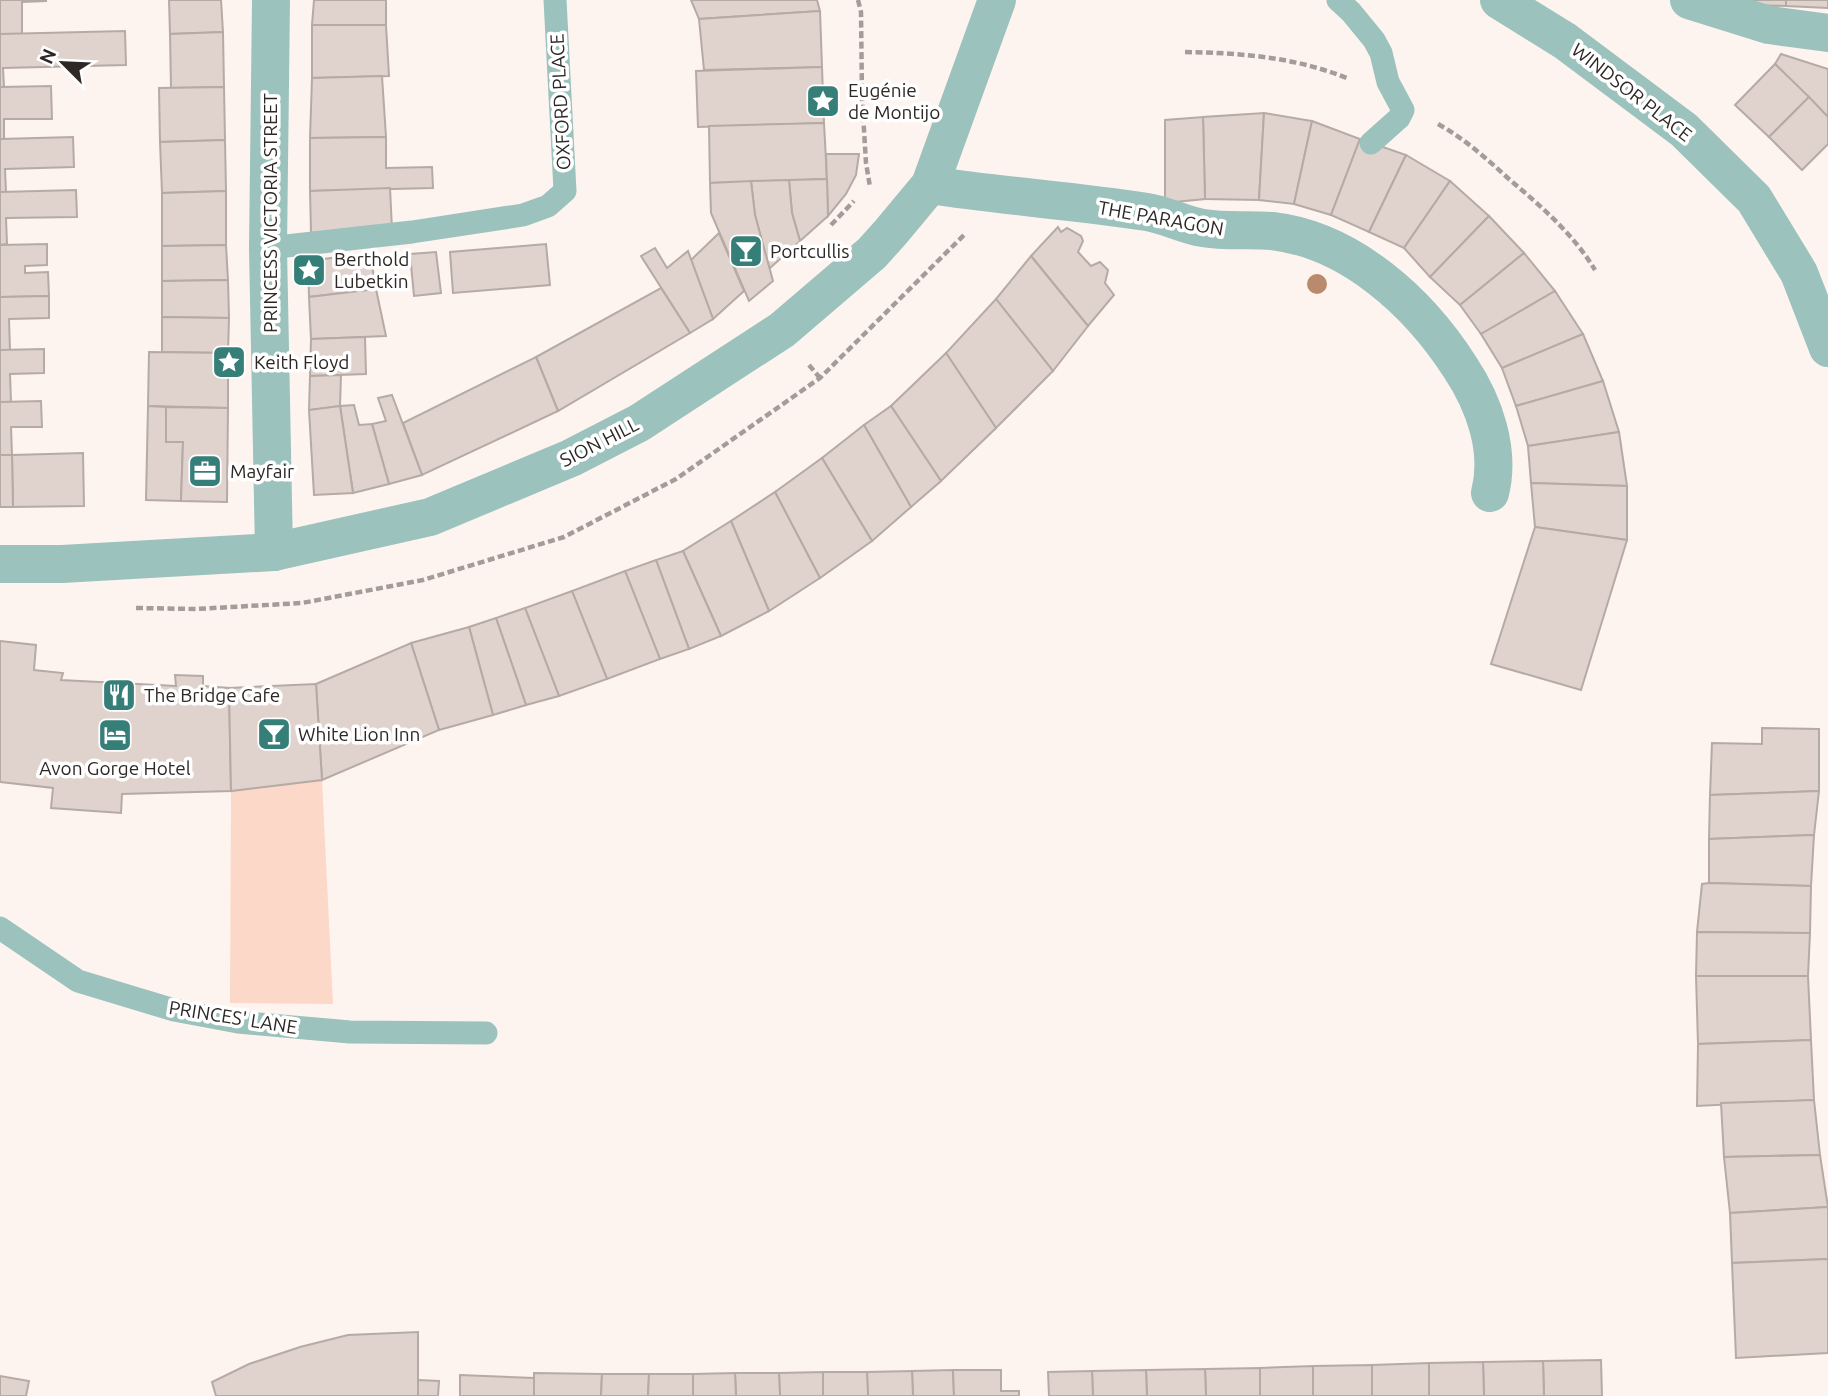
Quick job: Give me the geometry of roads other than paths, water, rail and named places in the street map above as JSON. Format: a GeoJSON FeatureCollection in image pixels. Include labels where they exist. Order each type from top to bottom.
{"type":"FeatureCollection","features":[{"type":"Feature","properties":{"kind":"street","name":"PRINCESS VICTORIA STREET"},"geometry":{"type":"LineString","coordinates":[[271,0],[268,248],[274,552]]}},
{"type":"Feature","properties":{"kind":"street","name":"WINDSOR PLACE"},"geometry":{"type":"LineString","coordinates":[[1499,0],[1565,41],[1685,130],[1754,199],[1799,273],[1828,348]]}},
{"type":"Feature","properties":{"kind":"street"},"geometry":{"type":"LineString","coordinates":[[1689,0],[1769,25],[1828,33]]}},
{"type":"Feature","properties":{"kind":"street","name":"SION HILL"},"geometry":{"type":"LineString","coordinates":[[0,564],[62,565],[274,552],[430,517],[571,458],[639,423],[782,330],[872,253],[930,185],[995,2]]}},
{"type":"Feature","properties":{"kind":"street","name":"THE PARAGON"},"geometry":{"type":"LineString","coordinates":[[930,185],[992,195],[1149,212],[1206,229],[1272,231],[1307,239],[1352,260],[1391,287],[1419,314],[1467,377],[1483,413],[1493,448],[1494,470],[1490,493]]}},
{"type":"Feature","properties":{"kind":"lane","name":"OXFORD PLACE"},"geometry":{"type":"LineString","coordinates":[[268,248],[412,232],[523,215],[548,206],[565,191],[555,0]]}},
{"type":"Feature","properties":{"kind":"lane"},"geometry":{"type":"LineString","coordinates":[[1338,0],[1374,40],[1381,53],[1388,82],[1403,110],[1399,118],[1371,143]]}},
{"type":"Feature","properties":{"kind":"lane","name":"PRINCES' LANE"},"geometry":{"type":"LineString","coordinates":[[0,928],[78,981],[174,1010],[239,1022],[350,1032],[486,1033]]}},
{"type":"Feature","properties":{"kind":"place","name":"Eugénie de Montijo"},"geometry":{"type":"Point","coordinates":[823,101]}},
{"type":"Feature","properties":{"kind":"place","name":"Portcullis"},"geometry":{"type":"Point","coordinates":[746,251]}},
{"type":"Feature","properties":{"kind":"place","name":"Berthold Lubetkin"},"geometry":{"type":"Point","coordinates":[309,270]}},
{"type":"Feature","properties":{"kind":"place","name":"Keith Floyd"},"geometry":{"type":"Point","coordinates":[229,362]}},
{"type":"Feature","properties":{"kind":"place","name":"Mayfair"},"geometry":{"type":"Point","coordinates":[205,471]}},
{"type":"Feature","properties":{"kind":"place","name":"The Bridge Cafe"},"geometry":{"type":"Point","coordinates":[119,695]}},
{"type":"Feature","properties":{"kind":"place","name":"White Lion Inn"},"geometry":{"type":"Point","coordinates":[274,734]}},
{"type":"Feature","properties":{"kind":"place","name":"Avon Gorge Hotel"},"geometry":{"type":"Point","coordinates":[115,735]}}]}
